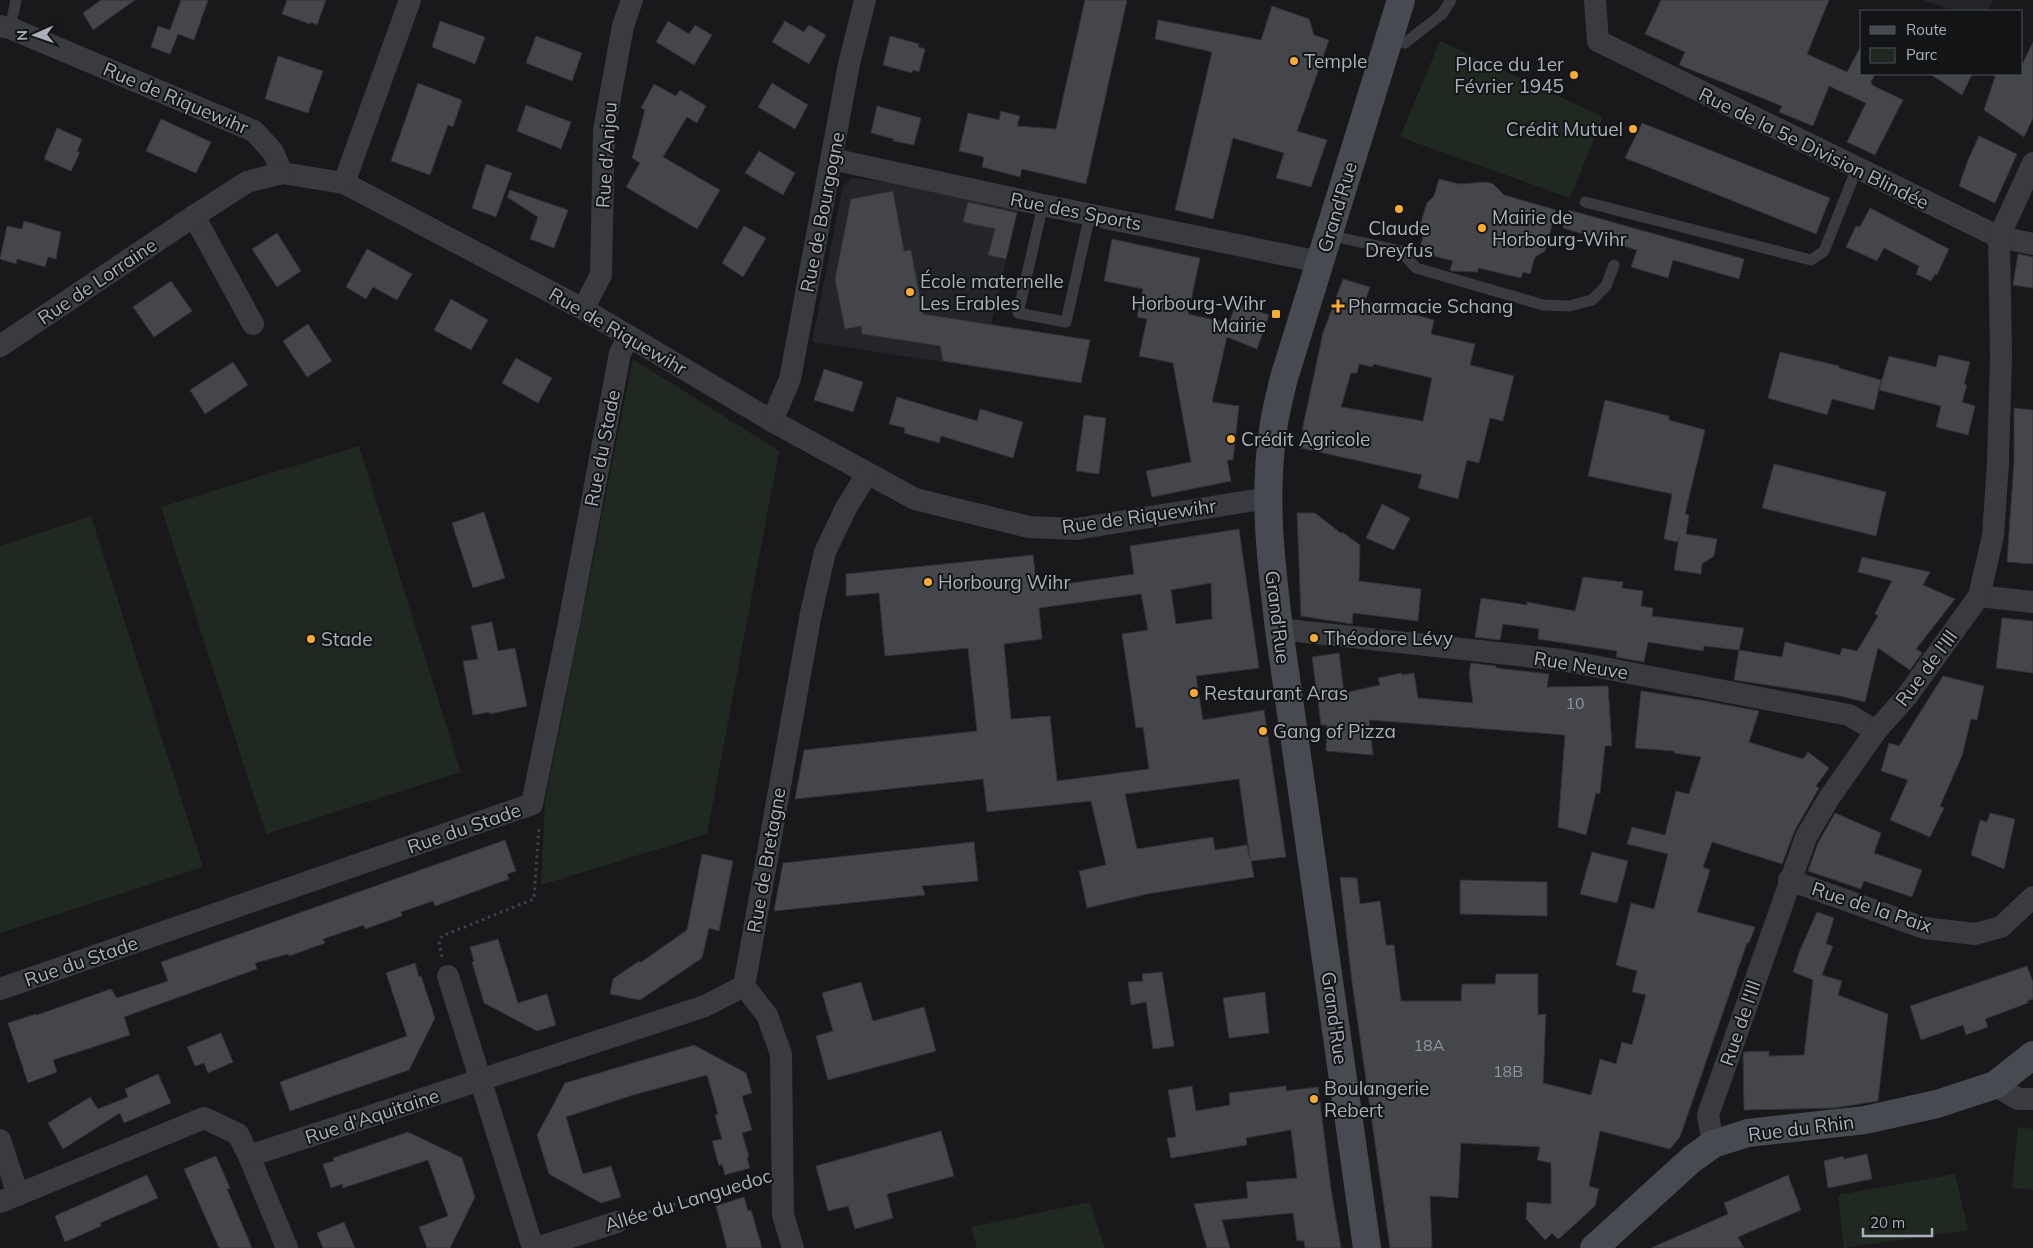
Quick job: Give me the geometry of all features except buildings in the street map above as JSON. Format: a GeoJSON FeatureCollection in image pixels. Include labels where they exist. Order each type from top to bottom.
{"type":"FeatureCollection","features":[{"type":"Feature","properties":{"kind":"main road","name":"Grand'Rue"},"geometry":{"type":"LineString","coordinates":[[1367,1248],[1279,629],[1270,558],[1268,498],[1273,430],[1284,378],[1401,0]]}},
{"type":"Feature","properties":{"kind":"main road","name":"Rue du Rhin"},"geometry":{"type":"LineString","coordinates":[[1594,1248],[1692,1159],[1713,1144],[1748,1133],[1865,1120],[1937,1104],[1994,1085],[2033,1055]]}},
{"type":"Feature","properties":{"kind":"street"},"geometry":{"type":"LineString","coordinates":[[344,183],[410,0]]}},
{"type":"Feature","properties":{"kind":"street","name":"Rue d'Anjou"},"geometry":{"type":"LineString","coordinates":[[583,309],[601,275],[604,130],[623,26],[632,0]]}},
{"type":"Feature","properties":{"kind":"street","name":"Rue de Bourgogne"},"geometry":{"type":"LineString","coordinates":[[772,421],[790,379],[849,64],[865,0]]}},
{"type":"Feature","properties":{"kind":"street","name":"Rue de la 5e Division Blindée"},"geometry":{"type":"LineString","coordinates":[[1595,0],[1598,41],[1629,58],[1999,237],[2033,244]]}},
{"type":"Feature","properties":{"kind":"street","name":"Rue de Riquewihr"},"geometry":{"type":"LineString","coordinates":[[5,27],[254,130],[273,152],[282,173],[344,183],[583,309],[772,421],[915,499],[1029,527],[1076,529],[1268,498]]}},
{"type":"Feature","properties":{"kind":"street","name":"Rue des Sports"},"geometry":{"type":"LineString","coordinates":[[832,159],[1320,262]]}},
{"type":"Feature","properties":{"kind":"street","name":"Rue de l'Ill"},"geometry":{"type":"LineString","coordinates":[[1713,1144],[1708,1115],[1789,880],[1806,837],[1829,798],[1876,731],[1907,696],[1979,596],[1993,536],[1998,463],[2001,355],[1999,237],[2033,163]]}},
{"type":"Feature","properties":{"kind":"street","name":"Rue de Lorraine"},"geometry":{"type":"LineString","coordinates":[[0,346],[247,182],[282,173]]}},
{"type":"Feature","properties":{"kind":"street"},"geometry":{"type":"LineString","coordinates":[[194,216],[253,324]]}},
{"type":"Feature","properties":{"kind":"street","name":"Rue du Stade"},"geometry":{"type":"LineString","coordinates":[[0,989],[532,804],[567,633],[620,353],[629,336]]}},
{"type":"Feature","properties":{"kind":"street","name":"Rue de Bretagne"},"geometry":{"type":"LineString","coordinates":[[744,986],[811,613],[825,552],[846,508],[867,474]]}},
{"type":"Feature","properties":{"kind":"street"},"geometry":{"type":"LineString","coordinates":[[1979,596],[2033,602]]}},
{"type":"Feature","properties":{"kind":"street","name":"Rue Neuve"},"geometry":{"type":"LineString","coordinates":[[1279,629],[1562,660],[1849,715],[1876,731]]}},
{"type":"Feature","properties":{"kind":"street","name":"Rue de la Paix"},"geometry":{"type":"LineString","coordinates":[[1789,880],[1924,928],[1975,934],[2001,927],[2033,897]]}},
{"type":"Feature","properties":{"kind":"street"},"geometry":{"type":"LineString","coordinates":[[448,976],[533,1248]]}},
{"type":"Feature","properties":{"kind":"street"},"geometry":{"type":"LineString","coordinates":[[744,986],[767,1015],[782,1054],[782,1215],[793,1248]]}},
{"type":"Feature","properties":{"kind":"street","name":"Rue d'Aquitaine"},"geometry":{"type":"LineString","coordinates":[[249,1156],[705,1006],[744,986]]}},
{"type":"Feature","properties":{"kind":"street"},"geometry":{"type":"LineString","coordinates":[[1994,1085],[2018,1099],[2033,1099]]}},
{"type":"Feature","properties":{"kind":"street"},"geometry":{"type":"LineString","coordinates":[[0,1140],[9,1198],[204,1118],[238,1134],[287,1248]]}},
{"type":"Feature","properties":{"kind":"street","name":"Allée du Languedoc"},"geometry":{"type":"LineString","coordinates":[[537,1248],[617,1222]]}},
{"type":"Feature","properties":{"kind":"lane"},"geometry":{"type":"LineString","coordinates":[[5,27],[16,0]]}},
{"type":"Feature","properties":{"kind":"lane"},"geometry":{"type":"LineString","coordinates":[[1389,39],[1405,43],[1442,14],[1451,0]]}},
{"type":"Feature","properties":{"kind":"lane"},"geometry":{"type":"LineString","coordinates":[[1584,202],[1811,260],[1824,251],[1857,168]]}},
{"type":"Feature","properties":{"kind":"lane"},"geometry":{"type":"LineString","coordinates":[[1043,205],[1018,313],[1066,322],[1090,214]]}},
{"type":"Feature","properties":{"kind":"lane"},"geometry":{"type":"LineString","coordinates":[[1328,235],[1401,251],[1416,268],[1543,305],[1570,306],[1592,300],[1606,286],[1614,265]]}},
{"type":"Feature","properties":{"kind":"path"},"geometry":{"type":"LineString","coordinates":[[448,976],[440,950],[439,942],[442,936],[534,900],[539,824],[532,804]]}},
{"type":"Feature","properties":{"kind":"path","name":"Allée du Languedoc"},"geometry":{"type":"LineString","coordinates":[[617,1222],[782,1171]]}},
{"type":"Feature","properties":{"kind":"shaded area"},"geometry":{"type":"Polygon","coordinates":[[[1922,0],[1993,0],[1988,10],[1954,10],[1922,0]]]}},
{"type":"Feature","properties":{"kind":"shaded area","name":"École maternelle Les Erables"},"geometry":{"type":"Polygon","coordinates":[[[852,178],[895,183],[1018,210],[991,325],[1090,340],[1081,383],[812,342],[843,186],[852,178]]]}},
{"type":"Feature","properties":{"kind":"green space"},"geometry":{"type":"Polygon","coordinates":[[[1440,41],[1603,117],[1570,198],[1400,137],[1440,41]]]}},
{"type":"Feature","properties":{"kind":"green space"},"geometry":{"type":"Polygon","coordinates":[[[633,359],[779,451],[707,834],[541,885],[545,802],[633,359]]]}},
{"type":"Feature","properties":{"kind":"green space","name":"Stade"},"geometry":{"type":"Polygon","coordinates":[[[359,446],[461,772],[266,834],[161,507],[359,446]]]}},
{"type":"Feature","properties":{"kind":"green space"},"geometry":{"type":"Polygon","coordinates":[[[91,516],[203,867],[0,933],[0,546],[91,516]]]}},
{"type":"Feature","properties":{"kind":"green space"},"geometry":{"type":"Polygon","coordinates":[[[2018,1127],[2033,1129],[2033,1190],[2012,1188],[2018,1127]]]}},
{"type":"Feature","properties":{"kind":"green space"},"geometry":{"type":"Polygon","coordinates":[[[1955,1174],[1968,1230],[1844,1248],[1838,1195],[1955,1174]]]}},
{"type":"Feature","properties":{"kind":"green space"},"geometry":{"type":"Polygon","coordinates":[[[1090,1202],[1105,1248],[977,1248],[971,1227],[1090,1202]]]}},
{"type":"Feature","properties":{"kind":"place","name":"Temple"},"geometry":{"type":"Point","coordinates":[1294,61]}},
{"type":"Feature","properties":{"kind":"place","name":"Place du 1er Février 1945"},"geometry":{"type":"Point","coordinates":[1574,75]}},
{"type":"Feature","properties":{"kind":"place","name":"Crédit Mutuel"},"geometry":{"type":"Point","coordinates":[1633,129]}},
{"type":"Feature","properties":{"kind":"place","name":"Claude Dreyfus"},"geometry":{"type":"Point","coordinates":[1399,209]}},
{"type":"Feature","properties":{"kind":"place","name":"Mairie de Horbourg-Wihr"},"geometry":{"type":"Point","coordinates":[1482,228]}},
{"type":"Feature","properties":{"kind":"place","name":"École maternelle Les Erables"},"geometry":{"type":"Point","coordinates":[910,292]}},
{"type":"Feature","properties":{"kind":"place","name":"Pharmacie Schang"},"geometry":{"type":"Point","coordinates":[1338,306]}},
{"type":"Feature","properties":{"kind":"place","name":"Horbourg-Wihr Mairie"},"geometry":{"type":"Point","coordinates":[1276,314]}},
{"type":"Feature","properties":{"kind":"place","name":"Crédit Agricole"},"geometry":{"type":"Point","coordinates":[1231,439]}},
{"type":"Feature","properties":{"kind":"place","name":"Horbourg Wihr"},"geometry":{"type":"Point","coordinates":[928,582]}},
{"type":"Feature","properties":{"kind":"place","name":"Théodore Lévy"},"geometry":{"type":"Point","coordinates":[1314,638]}},
{"type":"Feature","properties":{"kind":"place","name":"Stade"},"geometry":{"type":"Point","coordinates":[311,639]}},
{"type":"Feature","properties":{"kind":"place","name":"Restaurant Aras"},"geometry":{"type":"Point","coordinates":[1194,693]}},
{"type":"Feature","properties":{"kind":"place","name":"Gang of Pizza"},"geometry":{"type":"Point","coordinates":[1263,731]}},
{"type":"Feature","properties":{"kind":"place","name":"Boulangerie Rebert"},"geometry":{"type":"Point","coordinates":[1314,1099]}}]}
